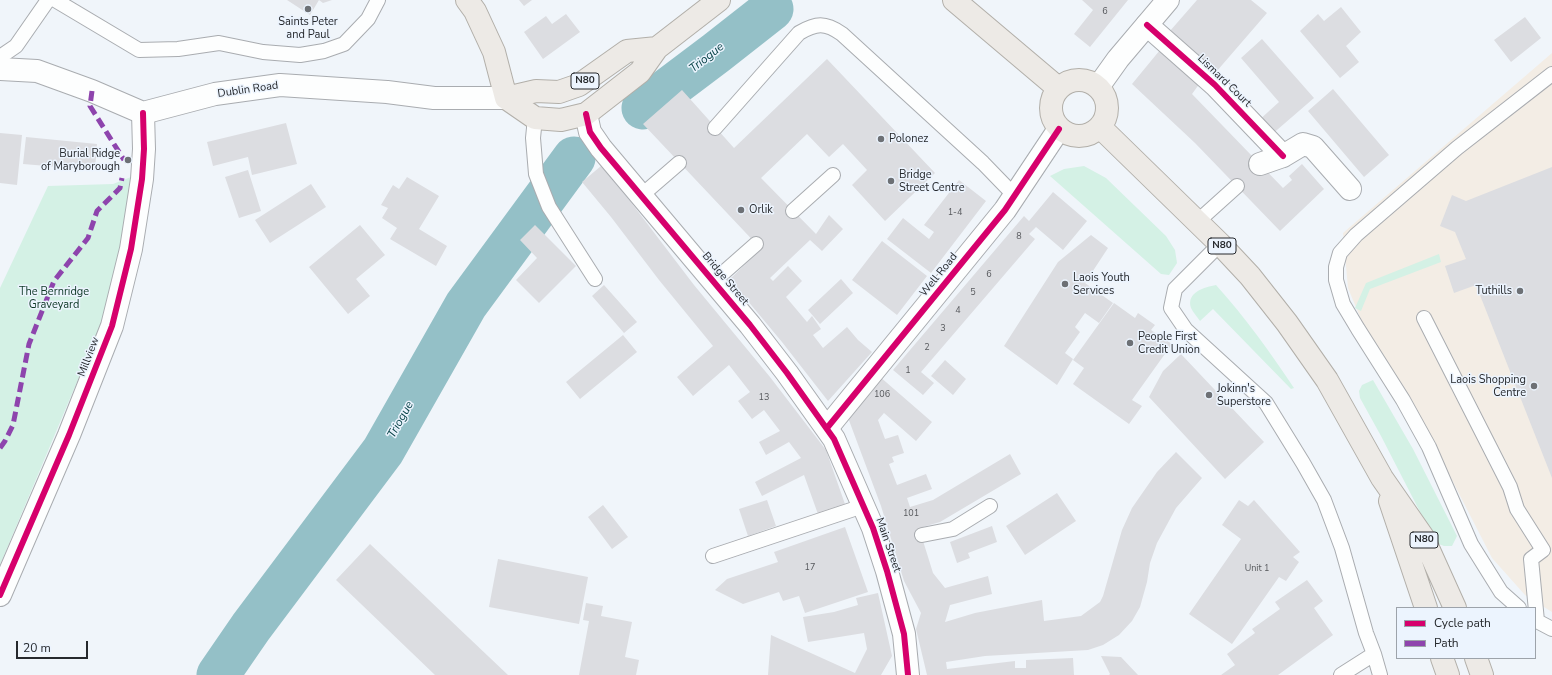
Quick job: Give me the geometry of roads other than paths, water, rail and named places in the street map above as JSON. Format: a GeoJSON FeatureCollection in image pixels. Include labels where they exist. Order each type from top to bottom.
{"type":"FeatureCollection","features":[{"type":"Feature","properties":{"kind":"main road"},"geometry":{"type":"LineString","coordinates":[[467,0],[475,11],[494,52],[506,98],[535,118]]}},
{"type":"Feature","properties":{"kind":"main road","name":"N80"},"geometry":{"type":"LineString","coordinates":[[535,118],[561,120],[592,131],[640,72],[657,48],[718,0]]}},
{"type":"Feature","properties":{"kind":"main road"},"geometry":{"type":"LineString","coordinates":[[954,0],[1058,88]]}},
{"type":"Feature","properties":{"kind":"main road","name":"N80"},"geometry":{"type":"LineString","coordinates":[[506,98],[536,91],[559,92],[579,85],[627,51],[657,48]]}},
{"type":"Feature","properties":{"kind":"main road"},"geometry":{"type":"LineString","coordinates":[[1078,79],[1088,81],[1098,87],[1104,94],[1107,107],[1106,116],[1100,127],[1093,133],[1082,136],[1072,136],[1059,129],[1053,121],[1050,110],[1051,100],[1058,88],[1066,82],[1078,79]]}},
{"type":"Feature","properties":{"kind":"main road","name":"N80"},"geometry":{"type":"LineString","coordinates":[[1100,127],[1220,244],[1250,276],[1287,323],[1327,380],[1382,478],[1423,537],[1456,607]]}},
{"type":"Feature","properties":{"kind":"main road","name":"N80"},"geometry":{"type":"LineString","coordinates":[[1382,478],[1426,607]]}},
{"type":"Feature","properties":{"kind":"main road"},"geometry":{"type":"LineString","coordinates":[[1442,659],[1448,675]]}},
{"type":"Feature","properties":{"kind":"main road"},"geometry":{"type":"LineString","coordinates":[[1476,659],[1482,675]]}},
{"type":"Feature","properties":{"kind":"street"},"geometry":{"type":"LineString","coordinates":[[1098,87],[1118,59],[1168,0]]}},
{"type":"Feature","properties":{"kind":"street","name":"Lismard Court"},"geometry":{"type":"LineString","coordinates":[[1147,25],[1215,85],[1283,156]]}},
{"type":"Feature","properties":{"kind":"street"},"geometry":{"type":"LineString","coordinates":[[0,69],[37,71],[92,91],[143,113]]}},
{"type":"Feature","properties":{"kind":"street","name":"Dublin Road"},"geometry":{"type":"LineString","coordinates":[[143,113],[214,94],[280,84],[387,92],[434,98],[506,98]]}},
{"type":"Feature","properties":{"kind":"street","name":"Millview"},"geometry":{"type":"LineString","coordinates":[[0,595],[69,435],[112,326],[131,249],[142,179],[144,149],[143,113]]}},
{"type":"Feature","properties":{"kind":"street","name":"Well Road"},"geometry":{"type":"LineString","coordinates":[[827,428],[1010,203],[1059,129]]}},
{"type":"Feature","properties":{"kind":"street","name":"Bridge Street"},"geometry":{"type":"LineString","coordinates":[[592,131],[642,195],[714,281],[787,373],[827,428]]}},
{"type":"Feature","properties":{"kind":"street"},"geometry":{"type":"LineString","coordinates":[[1260,164],[1283,156],[1303,144],[1313,147],[1350,189]]}},
{"type":"Feature","properties":{"kind":"street","name":"Main Street"},"geometry":{"type":"LineString","coordinates":[[827,428],[834,439],[863,506],[887,547],[896,600],[904,634],[908,675]]}},
{"type":"Feature","properties":{"kind":"lane"},"geometry":{"type":"LineString","coordinates":[[0,58],[16,46],[48,0]]}},
{"type":"Feature","properties":{"kind":"lane"},"geometry":{"type":"LineString","coordinates":[[55,0],[139,50],[178,49],[219,43],[263,52],[300,55],[324,51],[344,44],[368,18],[378,0]]}},
{"type":"Feature","properties":{"kind":"lane"},"geometry":{"type":"LineString","coordinates":[[715,128],[800,33],[816,24],[823,25],[834,28],[842,34],[983,163],[1010,203]]}},
{"type":"Feature","properties":{"kind":"lane"},"geometry":{"type":"LineString","coordinates":[[1518,607],[1501,592],[1472,544],[1429,447],[1403,400],[1343,304],[1336,280],[1336,267],[1340,254],[1356,235],[1457,148],[1552,74]]}},
{"type":"Feature","properties":{"kind":"lane"},"geometry":{"type":"LineString","coordinates":[[535,118],[533,138],[536,174],[549,207],[595,279]]}},
{"type":"Feature","properties":{"kind":"lane"},"geometry":{"type":"LineString","coordinates":[[642,195],[679,163]]}},
{"type":"Feature","properties":{"kind":"lane"},"geometry":{"type":"LineString","coordinates":[[793,211],[833,175]]}},
{"type":"Feature","properties":{"kind":"lane"},"geometry":{"type":"LineString","coordinates":[[1197,222],[1237,186]]}},
{"type":"Feature","properties":{"kind":"lane"},"geometry":{"type":"LineString","coordinates":[[714,281],[756,244]]}},
{"type":"Feature","properties":{"kind":"lane"},"geometry":{"type":"LineString","coordinates":[[1220,244],[1174,289],[1171,308],[1186,330],[1266,403],[1303,463],[1324,500],[1342,548],[1366,633],[1380,675]]}},
{"type":"Feature","properties":{"kind":"lane"},"geometry":{"type":"LineString","coordinates":[[1424,318],[1510,487],[1517,509],[1543,550],[1531,559],[1535,607]]}},
{"type":"Feature","properties":{"kind":"lane"},"geometry":{"type":"LineString","coordinates":[[713,556],[863,506]]}},
{"type":"Feature","properties":{"kind":"lane"},"geometry":{"type":"LineString","coordinates":[[922,535],[953,529],[990,506]]}},
{"type":"Feature","properties":{"kind":"lane"},"geometry":{"type":"LineString","coordinates":[[1536,620],[1552,629]]}},
{"type":"Feature","properties":{"kind":"lane"},"geometry":{"type":"LineString","coordinates":[[1341,675],[1374,654]]}},
{"type":"Feature","properties":{"kind":"waterway","name":"Triogue"},"geometry":{"type":"LineString","coordinates":[[643,108],[772,9]]}},
{"type":"Feature","properties":{"kind":"waterway","name":"Triogue"},"geometry":{"type":"LineString","coordinates":[[218,675],[251,627],[383,451],[466,305],[574,158]]}},
{"type":"Feature","properties":{"kind":"place","name":"Saints Peter and Paul"},"geometry":{"type":"Point","coordinates":[308,9]}},
{"type":"Feature","properties":{"kind":"place","name":"Polonez"},"geometry":{"type":"Point","coordinates":[881,139]}},
{"type":"Feature","properties":{"kind":"place","name":"Burial Ridge of Maryborough"},"geometry":{"type":"Point","coordinates":[128,160]}},
{"type":"Feature","properties":{"kind":"place","name":"Bridge Street Centre"},"geometry":{"type":"Point","coordinates":[891,181]}},
{"type":"Feature","properties":{"kind":"place","name":"Orlik"},"geometry":{"type":"Point","coordinates":[741,210]}},
{"type":"Feature","properties":{"kind":"place","name":"Laois Youth Services"},"geometry":{"type":"Point","coordinates":[1065,284]}},
{"type":"Feature","properties":{"kind":"place","name":"Tuthills"},"geometry":{"type":"Point","coordinates":[1520,291]}},
{"type":"Feature","properties":{"kind":"place","name":"People First Credit Union"},"geometry":{"type":"Point","coordinates":[1130,343]}},
{"type":"Feature","properties":{"kind":"place","name":"Laois Shopping Centre"},"geometry":{"type":"Point","coordinates":[1534,386]}},
{"type":"Feature","properties":{"kind":"place","name":"Jokinn's Superstore"},"geometry":{"type":"Point","coordinates":[1209,395]}},
{"type":"Feature","properties":{"kind":"park label","name":"The Bernridge Graveyard"},"geometry":{"type":"Point","coordinates":[54,298]}}]}
